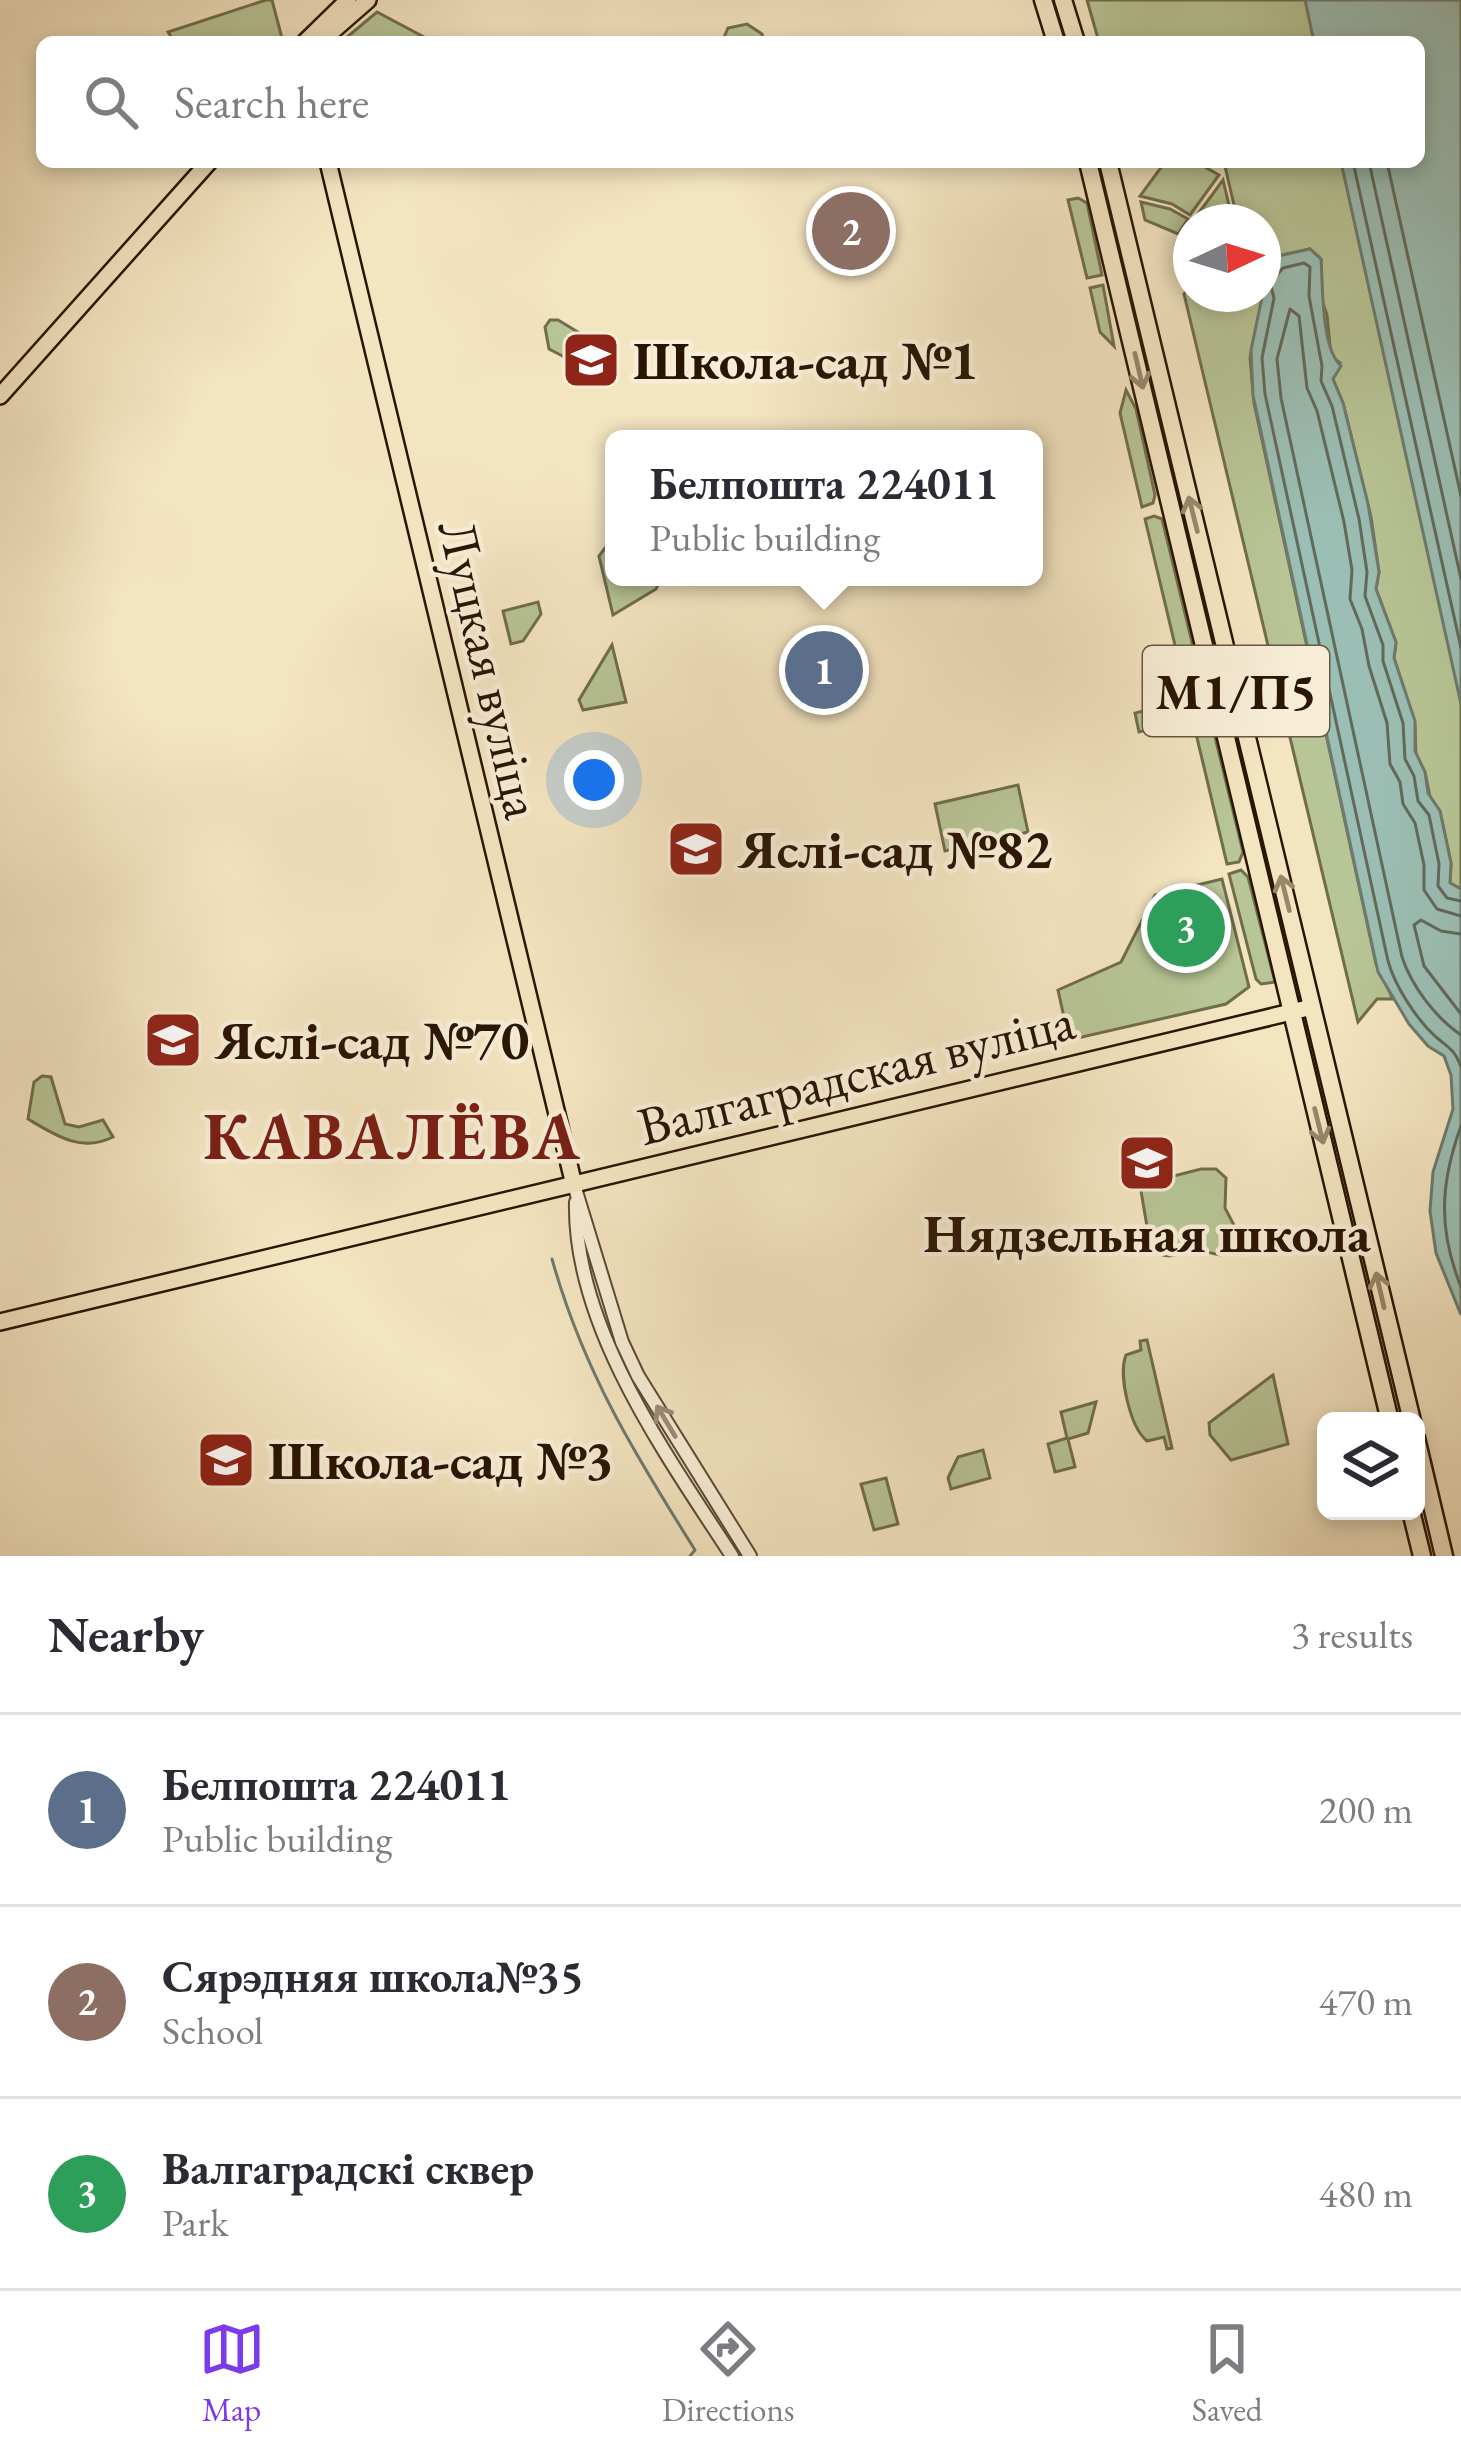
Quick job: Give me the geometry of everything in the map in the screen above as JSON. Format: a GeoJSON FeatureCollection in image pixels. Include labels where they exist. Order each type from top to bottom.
{"type":"FeatureCollection","features":[{"type":"Feature","properties":{"kind":"highway"},"geometry":{"type":"LineString","coordinates":[[1042,0],[1054,36]]}},
{"type":"Feature","properties":{"kind":"highway"},"geometry":{"type":"LineString","coordinates":[[1063,0],[1074,36]]}},
{"type":"Feature","properties":{"kind":"highway","name":"М1/П5"},"geometry":{"type":"LineString","coordinates":[[1090,168],[1121,255]]}},
{"type":"Feature","properties":{"kind":"highway","name":"М1/П5"},"geometry":{"type":"LineString","coordinates":[[1109,168],[1121,255],[1410,1412]]}},
{"type":"Feature","properties":{"kind":"highway","name":"М1/П5"},"geometry":{"type":"LineString","coordinates":[[1129,288],[1290,1012],[1388,1412]]}},
{"type":"Feature","properties":{"kind":"highway"},"geometry":{"type":"LineString","coordinates":[[1372,1347],[1393,1342]]}},
{"type":"Feature","properties":{"kind":"highway"},"geometry":{"type":"LineString","coordinates":[[1385,1400],[1405,1395]]}},
{"type":"Feature","properties":{"kind":"highway"},"geometry":{"type":"LineString","coordinates":[[1425,1476],[1444,1556]]}},
{"type":"Feature","properties":{"kind":"highway"},"geometry":{"type":"LineString","coordinates":[[1413,1520],[1421,1556]]}},
{"type":"Feature","properties":{"kind":"main road"},"geometry":{"type":"LineString","coordinates":[[311,36],[348,0]]}},
{"type":"Feature","properties":{"kind":"main road"},"geometry":{"type":"LineString","coordinates":[[327,36],[368,0]]}},
{"type":"Feature","properties":{"kind":"main road"},"geometry":{"type":"LineString","coordinates":[[0,385],[193,168]]}},
{"type":"Feature","properties":{"kind":"main road"},"geometry":{"type":"LineString","coordinates":[[0,396],[204,168]]}},
{"type":"Feature","properties":{"kind":"main road","name":"Луцкая вуліца"},"geometry":{"type":"LineString","coordinates":[[329,168],[575,1190]]}},
{"type":"Feature","properties":{"kind":"main road","name":"Валгаградская вуліца"},"geometry":{"type":"LineString","coordinates":[[0,1322],[575,1190],[1312,1007]]}},
{"type":"Feature","properties":{"kind":"street","name":"Луцкая вуліца"},"geometry":{"type":"LineString","coordinates":[[575,1190],[589,1223],[622,1342],[638,1376],[750,1556]]}},
{"type":"Feature","properties":{"kind":"street","name":"Луцкая вуліца"},"geometry":{"type":"LineString","coordinates":[[575,1190],[575,1226],[609,1347],[634,1400],[732,1556]]}},
{"type":"Feature","properties":{"kind":"street"},"geometry":{"type":"LineString","coordinates":[[690,1492],[704,1483]]}},
{"type":"Feature","properties":{"kind":"green space"},"geometry":{"type":"Polygon","coordinates":[[[272,0],[281,36],[171,36],[168,32],[272,0]]]}},
{"type":"Feature","properties":{"kind":"green space"},"geometry":{"type":"Polygon","coordinates":[[[1087,0],[1461,0],[1461,889],[1450,883],[1451,863],[1440,811],[1416,756],[1415,725],[1394,658],[1396,643],[1376,589],[1379,572],[1371,517],[1333,379],[1340,363],[1331,356],[1320,295],[1321,259],[1310,249],[1281,255],[1281,204],[1234,204],[1225,168],[1425,168],[1425,36],[1097,36],[1087,0]]]}},
{"type":"Feature","properties":{"kind":"green space"},"geometry":{"type":"Polygon","coordinates":[[[377,12],[422,36],[348,36],[377,12]]]}},
{"type":"Feature","properties":{"kind":"green space"},"geometry":{"type":"Polygon","coordinates":[[[747,24],[762,36],[725,36],[728,28],[747,24]]]}},
{"type":"Feature","properties":{"kind":"green space"},"geometry":{"type":"Polygon","coordinates":[[[1161,168],[1207,168],[1219,175],[1198,204],[1140,196],[1161,168]]]}},
{"type":"Feature","properties":{"kind":"green space"},"geometry":{"type":"Polygon","coordinates":[[[1223,180],[1229,204],[1205,204],[1223,180]]]}},
{"type":"Feature","properties":{"kind":"green space"},"geometry":{"type":"Polygon","coordinates":[[[1068,200],[1087,203],[1102,275],[1087,278],[1068,200]]]}},
{"type":"Feature","properties":{"kind":"green space"},"geometry":{"type":"Polygon","coordinates":[[[1141,202],[1170,209],[1173,232],[1145,220],[1141,202]]]}},
{"type":"Feature","properties":{"kind":"green space"},"geometry":{"type":"Polygon","coordinates":[[[1103,285],[1114,346],[1100,332],[1090,288],[1103,285]]]}},
{"type":"Feature","properties":{"kind":"green space"},"geometry":{"type":"Polygon","coordinates":[[[1188,312],[1259,312],[1250,358],[1254,403],[1376,964],[1393,999],[1377,999],[1358,1022],[1188,312]]]}},
{"type":"Feature","properties":{"kind":"green space"},"geometry":{"type":"Polygon","coordinates":[[[550,320],[558,320],[601,346],[601,363],[584,367],[549,349],[545,327],[550,320]]]}},
{"type":"Feature","properties":{"kind":"green space"},"geometry":{"type":"Polygon","coordinates":[[[1126,390],[1136,409],[1155,495],[1153,503],[1142,507],[1120,413],[1126,390]]]}},
{"type":"Feature","properties":{"kind":"green space"},"geometry":{"type":"Polygon","coordinates":[[[1145,519],[1162,519],[1243,852],[1239,862],[1227,864],[1145,519]]]}},
{"type":"Feature","properties":{"kind":"green space"},"geometry":{"type":"Polygon","coordinates":[[[605,548],[605,581],[599,556],[605,548]]]}},
{"type":"Feature","properties":{"kind":"green space"},"geometry":{"type":"Polygon","coordinates":[[[606,586],[657,586],[656,589],[613,615],[606,586]]]}},
{"type":"Feature","properties":{"kind":"green space"},"geometry":{"type":"Polygon","coordinates":[[[538,602],[541,614],[523,641],[511,644],[503,611],[538,602]]]}},
{"type":"Feature","properties":{"kind":"green space"},"geometry":{"type":"Polygon","coordinates":[[[612,645],[626,702],[583,710],[579,700],[612,645]]]}},
{"type":"Feature","properties":{"kind":"green space"},"geometry":{"type":"Polygon","coordinates":[[[1174,703],[1179,722],[1139,732],[1135,713],[1174,703]]]}},
{"type":"Feature","properties":{"kind":"green space"},"geometry":{"type":"Polygon","coordinates":[[[1018,785],[1028,832],[945,851],[935,804],[1018,785]]]}},
{"type":"Feature","properties":{"kind":"green space"},"geometry":{"type":"Polygon","coordinates":[[[1241,870],[1248,877],[1275,982],[1261,984],[1256,979],[1229,874],[1241,870]]]}},
{"type":"Feature","properties":{"kind":"green space"},"geometry":{"type":"Polygon","coordinates":[[[1222,879],[1249,987],[1226,1004],[1069,1040],[1058,990],[1121,962],[1155,895],[1222,879]]]}},
{"type":"Feature","properties":{"kind":"green space"},"geometry":{"type":"Polygon","coordinates":[[[51,1077],[65,1124],[79,1127],[103,1120],[113,1137],[79,1143],[28,1119],[34,1082],[51,1077]]]}},
{"type":"Feature","properties":{"kind":"green space"},"geometry":{"type":"Polygon","coordinates":[[[1216,1169],[1226,1178],[1225,1208],[1238,1233],[1234,1248],[1220,1255],[1189,1248],[1170,1256],[1151,1250],[1141,1191],[1150,1182],[1216,1169]]]}},
{"type":"Feature","properties":{"kind":"green space"},"geometry":{"type":"Polygon","coordinates":[[[1147,1340],[1172,1448],[1167,1449],[1164,1437],[1147,1441],[1127,1400],[1126,1355],[1141,1350],[1140,1341],[1147,1340]]]}},
{"type":"Feature","properties":{"kind":"green space"},"geometry":{"type":"Polygon","coordinates":[[[1273,1375],[1288,1444],[1231,1460],[1210,1435],[1209,1423],[1273,1375]]]}},
{"type":"Feature","properties":{"kind":"green space"},"geometry":{"type":"Polygon","coordinates":[[[1096,1402],[1088,1433],[1068,1439],[1075,1467],[1055,1472],[1048,1444],[1067,1438],[1061,1412],[1096,1402]]]}},
{"type":"Feature","properties":{"kind":"green space"},"geometry":{"type":"Polygon","coordinates":[[[983,1450],[990,1478],[951,1489],[948,1478],[958,1457],[983,1450]]]}},
{"type":"Feature","properties":{"kind":"green space"},"geometry":{"type":"Polygon","coordinates":[[[886,1478],[898,1524],[874,1530],[861,1484],[886,1478]]]}},
{"type":"Feature","properties":{"kind":"water"},"geometry":{"type":"Polygon","coordinates":[[[1305,0],[1461,0],[1461,704],[1342,168],[1425,168],[1425,36],[1313,36],[1305,0]]]}},
{"type":"Feature","properties":{"kind":"water"},"geometry":{"type":"Polygon","coordinates":[[[1310,249],[1321,259],[1326,332],[1341,366],[1333,379],[1368,504],[1379,572],[1376,589],[1396,642],[1394,658],[1415,721],[1415,751],[1428,793],[1440,811],[1451,863],[1450,883],[1461,889],[1461,1315],[1436,1253],[1430,1211],[1433,1172],[1453,1109],[1451,1075],[1444,1056],[1409,1024],[1378,972],[1253,395],[1251,350],[1259,312],[1281,312],[1281,255],[1310,249]]]}},
{"type":"Feature","properties":{"kind":"waterway"},"geometry":{"type":"LineString","coordinates":[[552,1259],[595,1374],[631,1445],[695,1550],[690,1556]]}},
{"type":"Feature","properties":{"kind":"place","name":"Сярэдняя школа№35"},"geometry":{"type":"Point","coordinates":[851,231]}},
{"type":"Feature","properties":{"kind":"place","name":"Школа-сад №1"},"geometry":{"type":"Point","coordinates":[591,360]}},
{"type":"Feature","properties":{"kind":"place","name":"Белпошта 224011"},"geometry":{"type":"Point","coordinates":[824,670]}},
{"type":"Feature","properties":{"kind":"place","name":"Яслі-сад №82"},"geometry":{"type":"Point","coordinates":[696,849]}},
{"type":"Feature","properties":{"kind":"place","name":"Валгаградскі сквер"},"geometry":{"type":"Point","coordinates":[1186,928]}},
{"type":"Feature","properties":{"kind":"place","name":"Яслі-сад №70"},"geometry":{"type":"Point","coordinates":[173,1040]}},
{"type":"Feature","properties":{"kind":"place","name":"Нядзельная школа"},"geometry":{"type":"Point","coordinates":[1147,1163]}},
{"type":"Feature","properties":{"kind":"place","name":"Школа-сад №3"},"geometry":{"type":"Point","coordinates":[226,1460]}},
{"type":"Feature","properties":{"kind":"district","name":"КАВАЛЁВА"},"geometry":{"type":"Point","coordinates":[393,1136]}}]}
